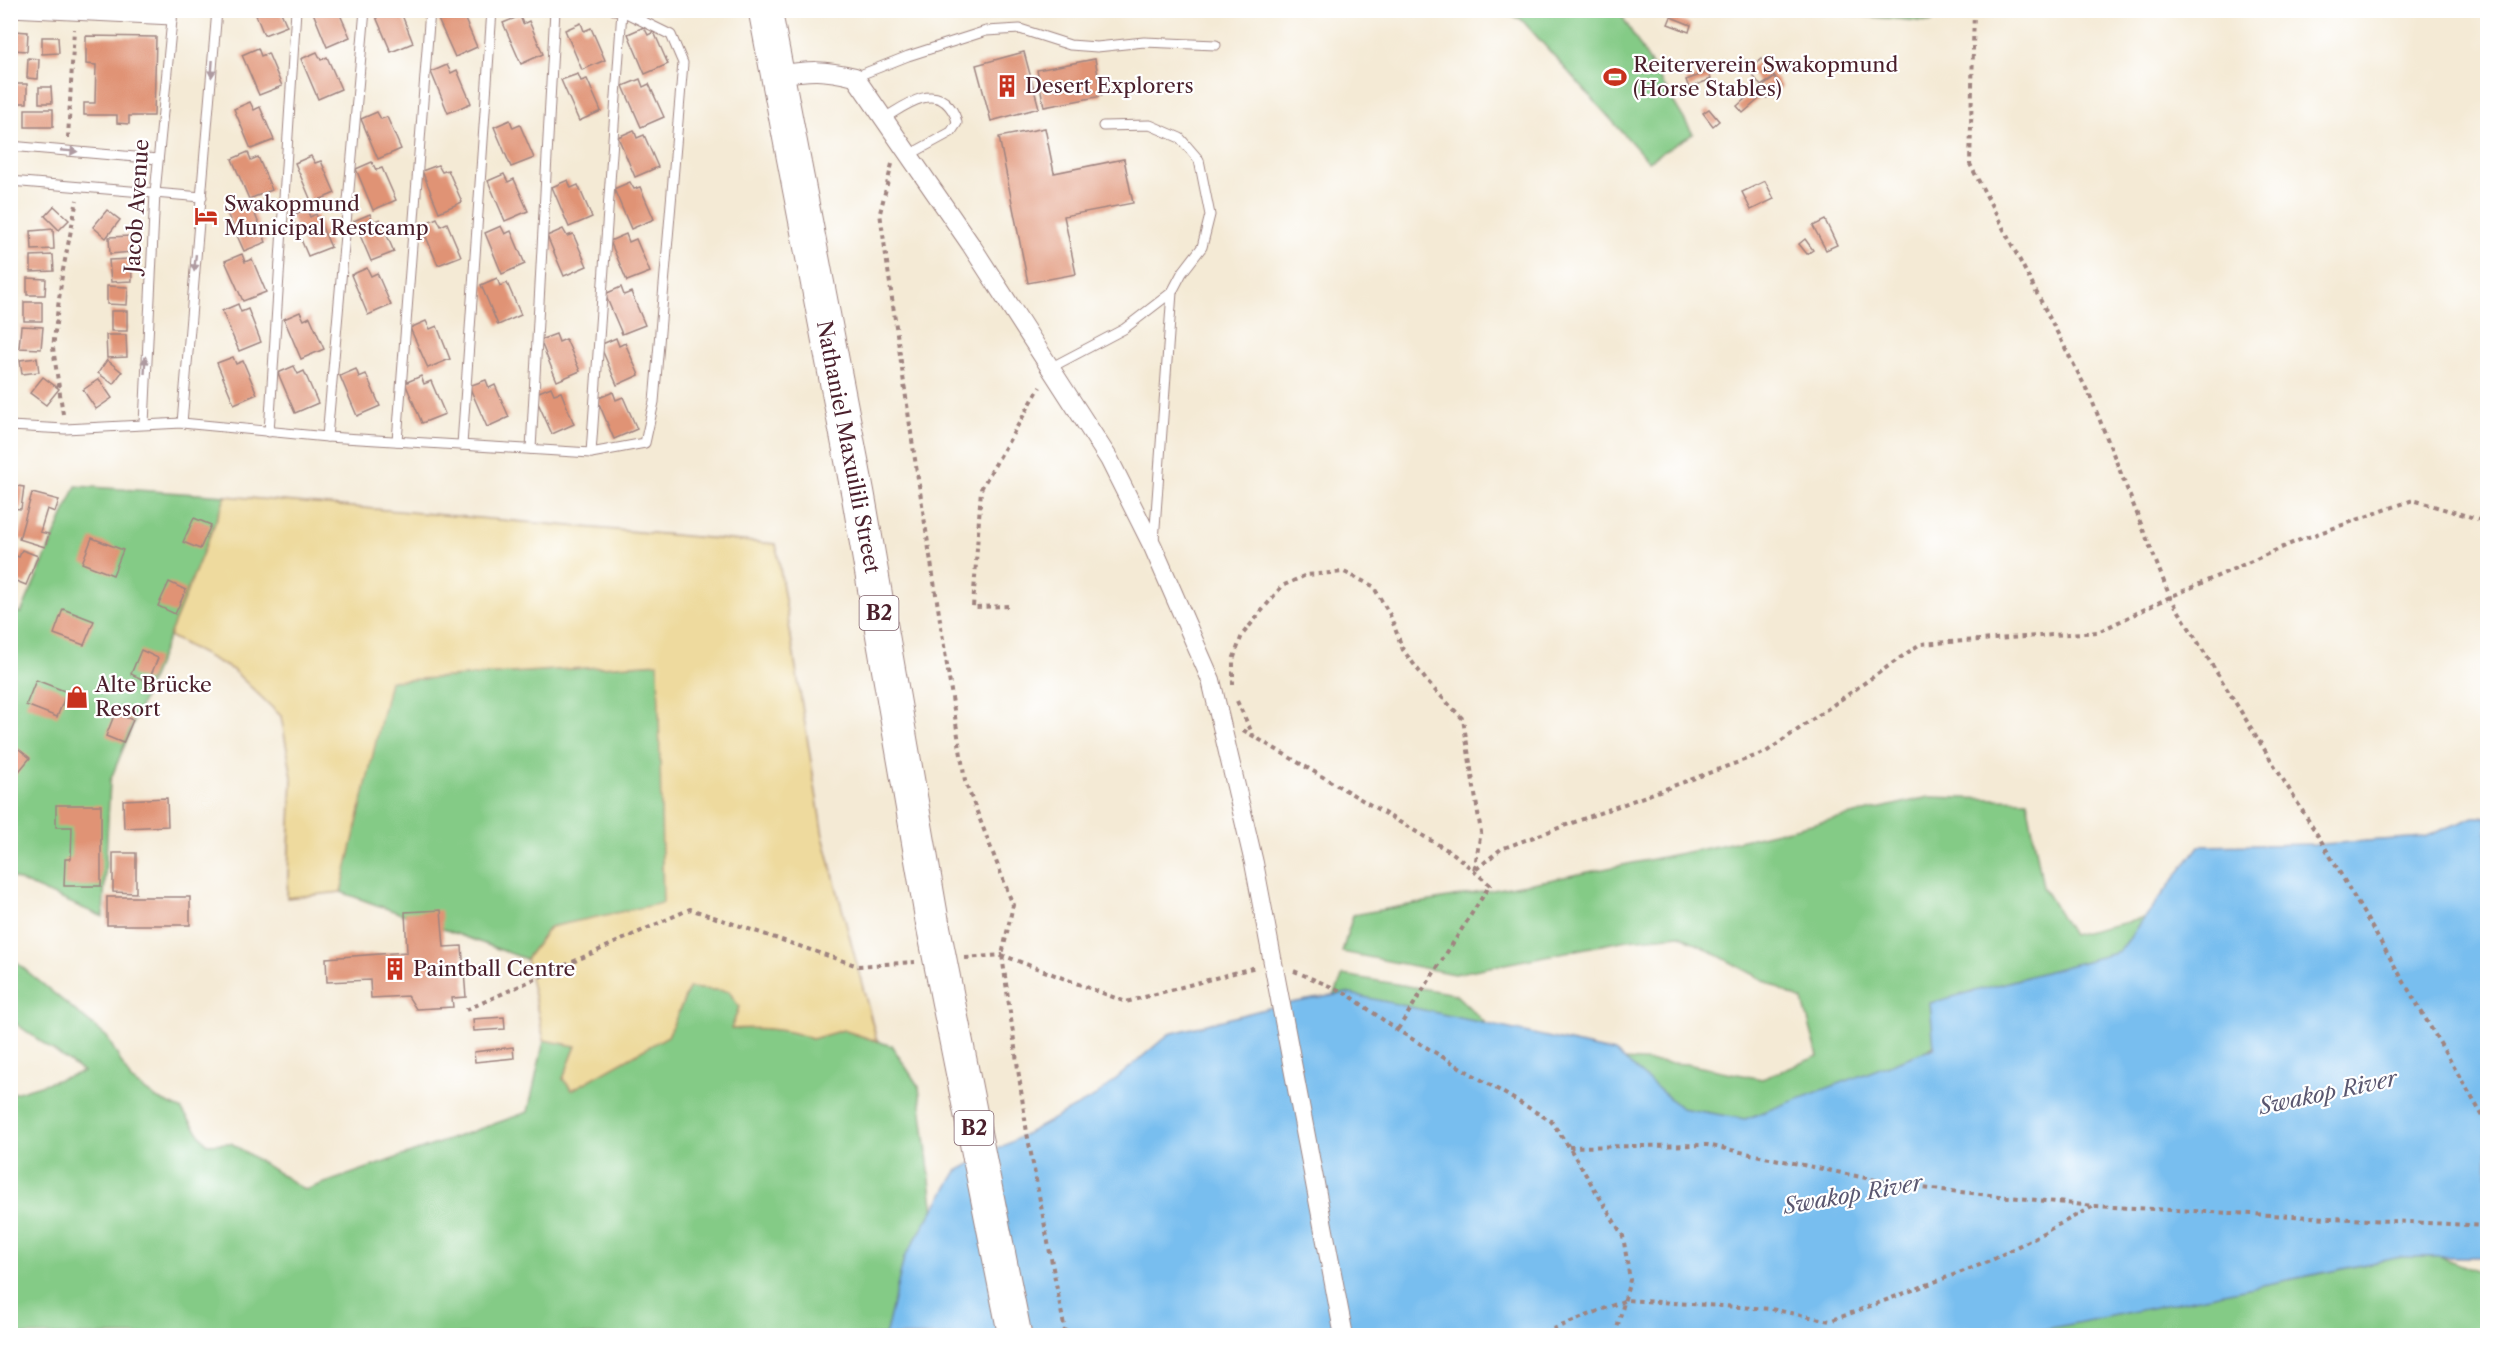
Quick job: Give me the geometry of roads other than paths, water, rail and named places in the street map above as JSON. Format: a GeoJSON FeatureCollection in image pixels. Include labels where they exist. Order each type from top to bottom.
{"type":"FeatureCollection","features":[{"type":"Feature","properties":{"kind":"highway","name":"Nathaniel Maxuilili Street"},"geometry":{"type":"LineString","coordinates":[[765,10],[858,494],[932,920],[1015,1335]]}},
{"type":"Feature","properties":{"kind":"street"},"geometry":{"type":"LineString","coordinates":[[777,75],[829,70],[855,77],[1109,459],[1154,546],[1211,680],[1220,716],[1254,863],[1344,1335]]}},
{"type":"Feature","properties":{"kind":"lane"},"geometry":{"type":"LineString","coordinates":[[182,423],[217,10]]}},
{"type":"Feature","properties":{"kind":"lane"},"geometry":{"type":"LineString","coordinates":[[268,432],[296,10]]}},
{"type":"Feature","properties":{"kind":"lane"},"geometry":{"type":"LineString","coordinates":[[327,437],[365,10]]}},
{"type":"Feature","properties":{"kind":"lane"},"geometry":{"type":"LineString","coordinates":[[397,441],[430,10]]}},
{"type":"Feature","properties":{"kind":"lane"},"geometry":{"type":"LineString","coordinates":[[462,445],[492,10]]}},
{"type":"Feature","properties":{"kind":"lane"},"geometry":{"type":"LineString","coordinates":[[531,449],[555,10]]}},
{"type":"Feature","properties":{"kind":"lane"},"geometry":{"type":"LineString","coordinates":[[10,426],[65,429],[182,423],[327,437],[591,453],[645,443],[654,402],[683,63],[671,35],[622,11],[614,10]]}},
{"type":"Feature","properties":{"kind":"lane"},"geometry":{"type":"LineString","coordinates":[[591,453],[622,11]]}},
{"type":"Feature","properties":{"kind":"lane","name":"Jacob Avenue"},"geometry":{"type":"LineString","coordinates":[[10,12],[75,15],[173,15],[154,193],[144,424]]}},
{"type":"Feature","properties":{"kind":"lane"},"geometry":{"type":"LineString","coordinates":[[855,77],[908,56],[986,31],[1020,29],[1070,45],[1097,47],[1144,42],[1216,45]]}},
{"type":"Feature","properties":{"kind":"lane"},"geometry":{"type":"LineString","coordinates":[[884,118],[913,101],[933,97],[945,101],[956,115],[957,123],[951,132],[909,155]]}},
{"type":"Feature","properties":{"kind":"lane"},"geometry":{"type":"LineString","coordinates":[[1103,126],[1150,125],[1180,138],[1199,160],[1210,215],[1202,247],[1182,273],[1172,292],[1154,546]]}},
{"type":"Feature","properties":{"kind":"lane"},"geometry":{"type":"LineString","coordinates":[[10,146],[158,159]]}},
{"type":"Feature","properties":{"kind":"lane"},"geometry":{"type":"LineString","coordinates":[[10,182],[202,197]]}},
{"type":"Feature","properties":{"kind":"lane"},"geometry":{"type":"LineString","coordinates":[[1050,368],[1124,329],[1172,292]]}},
{"type":"Feature","properties":{"kind":"water","name":"Swakop River"},"geometry":{"type":"Polygon","coordinates":[[[2474,817],[2487,817],[2487,1257],[2401,1257],[2013,1336],[885,1336],[904,1258],[957,1171],[1096,1096],[1169,1034],[1280,1005],[1346,993],[1615,1052],[1681,1108],[1745,1119],[1934,1048],[1930,1003],[2119,952],[2199,846],[2323,844],[2424,837],[2474,817]]]}},
{"type":"Feature","properties":{"kind":"place","name":"Reiterverein Swakopmund (Horse Stables)"},"geometry":{"type":"Point","coordinates":[1615,77]}},
{"type":"Feature","properties":{"kind":"place","name":"Desert Explorers"},"geometry":{"type":"Point","coordinates":[1007,86]}},
{"type":"Feature","properties":{"kind":"place","name":"Swakopmund Municipal Restcamp"},"geometry":{"type":"Point","coordinates":[206,216]}},
{"type":"Feature","properties":{"kind":"place","name":"Alte Brücke Resort"},"geometry":{"type":"Point","coordinates":[77,697]}},
{"type":"Feature","properties":{"kind":"place","name":"Paintball Centre"},"geometry":{"type":"Point","coordinates":[395,969]}}]}
